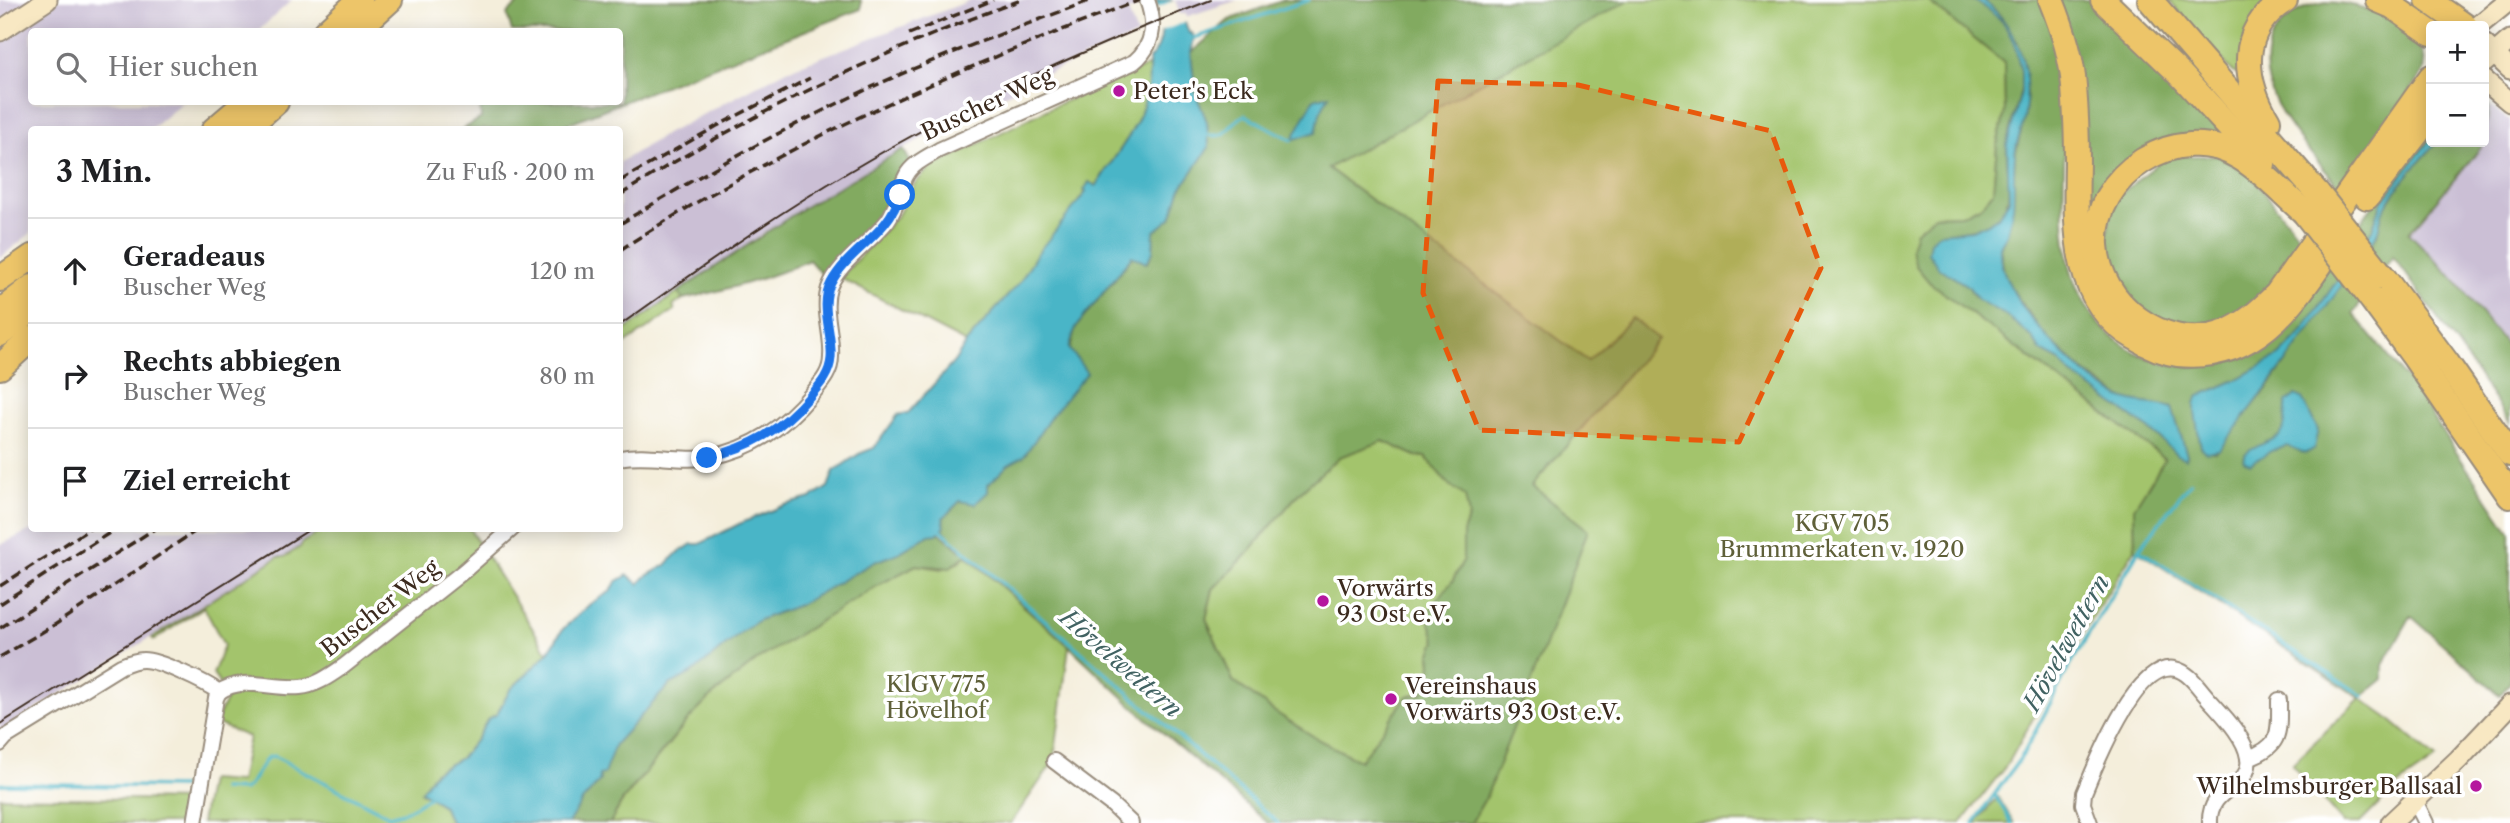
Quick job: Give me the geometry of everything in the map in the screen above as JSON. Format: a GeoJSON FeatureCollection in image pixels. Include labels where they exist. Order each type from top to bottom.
{"type":"FeatureCollection","features":[{"type":"Feature","properties":{"kind":"highway"},"geometry":{"type":"LineString","coordinates":[[329,28],[360,0]]}},
{"type":"Feature","properties":{"kind":"highway"},"geometry":{"type":"LineString","coordinates":[[359,28],[390,0]]}},
{"type":"Feature","properties":{"kind":"highway"},"geometry":{"type":"LineString","coordinates":[[2051,0],[2065,41],[2074,83],[2078,245],[2083,272],[2096,300],[2109,318],[2124,331],[2158,349],[2173,353],[2207,354],[2244,344],[2272,324],[2292,303],[2382,177],[2426,121]]}},
{"type":"Feature","properties":{"kind":"highway"},"geometry":{"type":"LineString","coordinates":[[2103,0],[2311,203],[2377,288],[2447,363],[2510,454]]}},
{"type":"Feature","properties":{"kind":"highway"},"geometry":{"type":"LineString","coordinates":[[2150,0],[2293,164]]}},
{"type":"Feature","properties":{"kind":"highway"},"geometry":{"type":"LineString","coordinates":[[2284,0],[2271,10],[2256,29],[2249,49],[2248,72],[2262,111],[2293,164],[2311,203]]}},
{"type":"Feature","properties":{"kind":"highway"},"geometry":{"type":"LineString","coordinates":[[2378,0],[2400,11],[2426,29]]}},
{"type":"Feature","properties":{"kind":"highway"},"geometry":{"type":"LineString","coordinates":[[2428,0],[2458,21]]}},
{"type":"Feature","properties":{"kind":"highway"},"geometry":{"type":"LineString","coordinates":[[2311,203],[2239,157],[2204,145],[2165,150],[2130,169],[2106,198],[2097,228],[2098,260],[2111,290],[2127,310],[2148,326],[2191,338],[2221,334],[2237,327],[2277,294],[2426,84]]}},
{"type":"Feature","properties":{"kind":"highway"},"geometry":{"type":"LineString","coordinates":[[220,126],[244,105]]}},
{"type":"Feature","properties":{"kind":"highway"},"geometry":{"type":"LineString","coordinates":[[249,126],[273,105]]}},
{"type":"Feature","properties":{"kind":"highway"},"geometry":{"type":"LineString","coordinates":[[0,279],[28,260]]}},
{"type":"Feature","properties":{"kind":"highway"},"geometry":{"type":"LineString","coordinates":[[2377,288],[2422,367],[2510,496]]}},
{"type":"Feature","properties":{"kind":"highway"},"geometry":{"type":"LineString","coordinates":[[0,312],[28,290]]}},
{"type":"Feature","properties":{"kind":"highway"},"geometry":{"type":"LineString","coordinates":[[0,334],[28,313]]}},
{"type":"Feature","properties":{"kind":"highway"},"geometry":{"type":"LineString","coordinates":[[0,367],[28,342]]}},
{"type":"Feature","properties":{"kind":"street"},"geometry":{"type":"LineString","coordinates":[[0,31],[47,0]]}},
{"type":"Feature","properties":{"kind":"street","name":"Buscher Weg"},"geometry":{"type":"LineString","coordinates":[[623,458],[707,458],[743,447],[785,423],[821,384],[828,371],[831,358],[827,300],[830,285],[892,214],[905,177],[912,168],[939,150],[1134,62],[1146,48],[1152,35],[1153,21],[1147,0]]}},
{"type":"Feature","properties":{"kind":"street"},"geometry":{"type":"LineString","coordinates":[[2484,21],[2510,0]]}},
{"type":"Feature","properties":{"kind":"street"},"geometry":{"type":"LineString","coordinates":[[2489,52],[2510,40]]}},
{"type":"Feature","properties":{"kind":"street"},"geometry":{"type":"LineString","coordinates":[[2489,54],[2510,69]]}},
{"type":"Feature","properties":{"kind":"street"},"geometry":{"type":"LineString","coordinates":[[2489,84],[2510,102]]}},
{"type":"Feature","properties":{"kind":"street","name":"Buscher Weg"},"geometry":{"type":"LineString","coordinates":[[219,692],[236,683],[300,687],[323,679],[344,666],[464,571],[508,532]]}},
{"type":"Feature","properties":{"kind":"street"},"geometry":{"type":"LineString","coordinates":[[0,744],[6,737],[121,666],[136,660],[163,666],[219,692],[208,737],[195,823]]}},
{"type":"Feature","properties":{"kind":"street"},"geometry":{"type":"LineString","coordinates":[[2090,823],[2083,804],[2084,793],[2121,713],[2139,687],[2163,670],[2173,668],[2191,678],[2239,737],[2248,758],[2249,769],[2244,778],[2214,802],[2210,823]]}},
{"type":"Feature","properties":{"kind":"street"},"geometry":{"type":"LineString","coordinates":[[2248,758],[2266,752],[2274,743],[2279,731],[2280,700]]}},
{"type":"Feature","properties":{"kind":"street"},"geometry":{"type":"LineString","coordinates":[[2391,823],[2510,705]]}},
{"type":"Feature","properties":{"kind":"street"},"geometry":{"type":"LineString","coordinates":[[1054,761],[1112,805],[1131,823]]}},
{"type":"Feature","properties":{"kind":"street"},"geometry":{"type":"LineString","coordinates":[[2415,801],[2426,823]]}},
{"type":"Feature","properties":{"kind":"highlighted area"},"geometry":{"type":"Polygon","coordinates":[[[1438,81],[1578,85],[1771,131],[1821,268],[1739,442],[1479,430],[1423,293],[1438,81]]]}},
{"type":"Feature","properties":{"kind":"shaded area"},"geometry":{"type":"Polygon","coordinates":[[[0,0],[292,0],[261,28],[28,28],[28,105],[179,105],[155,126],[28,126],[28,235],[0,258],[0,0]]]}},
{"type":"Feature","properties":{"kind":"shaded area"},"geometry":{"type":"Polygon","coordinates":[[[972,0],[1138,0],[1140,6],[1128,11],[1137,35],[1039,77],[864,171],[762,234],[623,332],[623,160],[664,135],[787,70],[972,0]]]}},
{"type":"Feature","properties":{"kind":"shaded area"},"geometry":{"type":"Polygon","coordinates":[[[1171,0],[1238,0],[1179,19],[1171,0]]]}},
{"type":"Feature","properties":{"kind":"shaded area"},"geometry":{"type":"Polygon","coordinates":[[[2489,106],[2510,120],[2510,350],[2454,280],[2408,233],[2481,147],[2489,147],[2489,106]]]}},
{"type":"Feature","properties":{"kind":"shaded area"},"geometry":{"type":"Polygon","coordinates":[[[28,531],[320,532],[303,542],[300,547],[284,557],[278,557],[0,732],[0,545],[28,531]]]}},
{"type":"Feature","properties":{"kind":"green space"},"geometry":{"type":"Polygon","coordinates":[[[522,0],[861,0],[861,9],[623,102],[623,28],[511,28],[507,14],[522,0]]]}},
{"type":"Feature","properties":{"kind":"green space"},"geometry":{"type":"Polygon","coordinates":[[[1284,0],[1629,0],[1328,168],[1588,361],[1632,318],[1658,339],[1532,486],[1588,530],[1486,797],[1471,823],[1268,823],[1132,706],[966,555],[949,568],[916,565],[757,660],[713,695],[687,721],[622,801],[610,823],[568,823],[582,801],[600,781],[599,774],[604,773],[615,744],[669,685],[692,673],[743,631],[759,620],[799,605],[874,562],[898,553],[929,535],[939,532],[962,552],[943,529],[943,518],[960,501],[988,492],[988,485],[1008,465],[1024,456],[1052,415],[1076,327],[1133,256],[1147,263],[1153,252],[1154,232],[1171,218],[1180,190],[1209,147],[1207,122],[1195,92],[1191,53],[1229,20],[1284,0]],[[1383,441],[1339,457],[1299,493],[1213,589],[1206,619],[1233,681],[1319,740],[1360,761],[1407,696],[1422,694],[1431,671],[1430,655],[1436,642],[1427,614],[1453,580],[1463,561],[1463,533],[1469,516],[1465,496],[1448,484],[1426,457],[1416,456],[1383,441]]]}},
{"type":"Feature","properties":{"kind":"green space","name":"KGV 705 Brummerkaten v. 1920"},"geometry":{"type":"Polygon","coordinates":[[[1629,0],[1927,0],[2004,63],[2005,112],[1997,145],[1993,192],[1982,205],[1962,215],[1934,216],[1929,282],[2165,459],[2134,508],[2135,549],[2063,664],[2009,762],[1961,823],[1471,823],[1486,797],[1532,486],[1658,339],[1632,318],[1588,362],[1328,168],[1629,0]]]}},
{"type":"Feature","properties":{"kind":"green space"},"geometry":{"type":"Polygon","coordinates":[[[1927,0],[1975,1],[1997,15],[2017,50],[2022,77],[2020,96],[2008,139],[2009,189],[2005,206],[1990,223],[1969,230],[1947,232],[1939,268],[1969,287],[1974,296],[2005,315],[2032,337],[2041,351],[2060,361],[2069,372],[2163,442],[2187,455],[2172,408],[2131,402],[2081,369],[2045,336],[2005,279],[2000,248],[2012,210],[2015,155],[2025,115],[2027,93],[2018,43],[1999,14],[1982,0],[2042,0],[2056,43],[2063,77],[2065,231],[2070,267],[2081,296],[2098,322],[2121,343],[2154,360],[2174,365],[2215,364],[2235,359],[2271,341],[2296,315],[2331,262],[2426,137],[2426,145],[2382,202],[2372,230],[2298,337],[2279,356],[2236,380],[2203,394],[2195,403],[2212,452],[2216,452],[2270,385],[2377,235],[2383,210],[2405,178],[2433,147],[2481,147],[2409,233],[2454,279],[2510,350],[2510,423],[2393,256],[2353,314],[2409,381],[2510,533],[2510,683],[2500,695],[2411,616],[2383,665],[2383,679],[2360,698],[2135,549],[2134,508],[2165,459],[1929,282],[1916,266],[1911,248],[1916,231],[1934,216],[1962,215],[1982,205],[1993,192],[1997,145],[2005,112],[2004,63],[1927,0]]]}},
{"type":"Feature","properties":{"kind":"green space"},"geometry":{"type":"Polygon","coordinates":[[[2059,0],[2088,0],[2227,137],[2162,141],[2088,226],[2059,0]]]}},
{"type":"Feature","properties":{"kind":"green space"},"geometry":{"type":"Polygon","coordinates":[[[2168,0],[2269,0],[2238,74],[2234,73],[2168,0]]]}},
{"type":"Feature","properties":{"kind":"green space"},"geometry":{"type":"Polygon","coordinates":[[[2326,2],[2358,7],[2392,19],[2417,41],[2423,55],[2424,71],[2342,190],[2285,119],[2267,77],[2267,57],[2273,36],[2283,22],[2310,6],[2326,2]]]}},
{"type":"Feature","properties":{"kind":"green space"},"geometry":{"type":"Polygon","coordinates":[[[1150,65],[1150,83],[1141,115],[1124,144],[1095,186],[1089,182],[1086,191],[1020,282],[966,343],[840,278],[898,215],[915,183],[930,168],[1054,106],[1150,65]]]}},
{"type":"Feature","properties":{"kind":"green space"},"geometry":{"type":"Polygon","coordinates":[[[480,105],[615,105],[562,126],[468,126],[481,118],[480,105]]]}},
{"type":"Feature","properties":{"kind":"green space"},"geometry":{"type":"Polygon","coordinates":[[[903,149],[910,161],[890,210],[826,279],[809,260],[763,278],[715,292],[683,299],[678,292],[803,208],[903,149]]]}},
{"type":"Feature","properties":{"kind":"green space"},"geometry":{"type":"Polygon","coordinates":[[[2167,156],[2220,156],[2251,175],[2305,244],[2272,289],[2233,321],[2191,331],[2138,311],[2105,258],[2112,201],[2167,156]]]}},
{"type":"Feature","properties":{"kind":"green space"},"geometry":{"type":"Polygon","coordinates":[[[678,292],[683,299],[673,306],[675,310],[623,345],[623,332],[678,292]]]}},
{"type":"Feature","properties":{"kind":"green space","name":"Vorwärts 93 Ost e.V."},"geometry":{"type":"Polygon","coordinates":[[[1383,441],[1416,456],[1426,457],[1448,484],[1466,496],[1469,516],[1463,533],[1463,561],[1433,630],[1436,642],[1430,655],[1431,671],[1422,695],[1412,694],[1360,761],[1319,740],[1233,681],[1206,619],[1213,589],[1299,493],[1339,457],[1383,441]]]}},
{"type":"Feature","properties":{"kind":"green space"},"geometry":{"type":"Polygon","coordinates":[[[320,532],[472,532],[548,653],[510,690],[497,714],[488,719],[461,758],[435,772],[421,792],[443,806],[451,823],[201,823],[209,780],[240,782],[249,737],[215,723],[228,696],[213,674],[224,645],[204,607],[154,640],[152,638],[278,557],[284,557],[300,547],[303,542],[320,532]]]}},
{"type":"Feature","properties":{"kind":"green space","name":"KlGV 775 Hövelhof"},"geometry":{"type":"Polygon","coordinates":[[[966,555],[1069,646],[1054,761],[1011,823],[610,823],[622,802],[687,721],[713,695],[757,660],[916,565],[941,569],[958,563],[966,555]]]}},
{"type":"Feature","properties":{"kind":"green space"},"geometry":{"type":"Polygon","coordinates":[[[2360,698],[2436,759],[2397,786],[2360,823],[2343,823],[2292,764],[2360,698]]]}},
{"type":"Feature","properties":{"kind":"green space"},"geometry":{"type":"Polygon","coordinates":[[[0,797],[190,800],[187,823],[0,823],[0,797]]]}},
{"type":"Feature","properties":{"kind":"green space"},"geometry":{"type":"Polygon","coordinates":[[[1998,797],[2014,823],[1975,823],[1998,797]]]}},
{"type":"Feature","properties":{"kind":"water"},"geometry":{"type":"Polygon","coordinates":[[[1156,0],[1171,0],[1178,19],[1183,17],[1189,33],[1192,33],[1194,38],[1191,53],[1195,92],[1207,122],[1209,147],[1180,190],[1171,218],[1154,232],[1153,252],[1146,263],[1132,256],[1076,327],[1069,348],[1087,373],[1052,415],[1024,456],[1008,465],[988,485],[988,492],[975,504],[960,501],[943,518],[945,527],[937,534],[929,535],[898,553],[874,562],[799,605],[759,620],[692,673],[669,685],[615,744],[604,774],[599,775],[600,781],[582,801],[568,823],[451,823],[443,806],[421,791],[435,772],[461,758],[488,719],[497,714],[510,690],[548,653],[563,629],[590,604],[611,591],[616,582],[628,575],[639,584],[646,576],[666,565],[675,555],[692,544],[700,544],[739,524],[785,505],[811,498],[828,487],[834,471],[859,454],[874,448],[898,415],[908,413],[954,362],[966,343],[1020,282],[1036,255],[1086,192],[1084,190],[1089,182],[1096,186],[1134,127],[1146,97],[1149,59],[1161,39],[1156,0]]]}},
{"type":"Feature","properties":{"kind":"water"},"geometry":{"type":"Polygon","coordinates":[[[1974,0],[1982,0],[2005,22],[2020,50],[2026,80],[2024,118],[2015,155],[2013,208],[2007,234],[2000,248],[2003,267],[2012,289],[2026,311],[2063,354],[2103,387],[2126,400],[2172,408],[2186,459],[2177,455],[2153,432],[2069,372],[2060,361],[2041,351],[2032,337],[2005,315],[1978,300],[1969,287],[1939,268],[1928,253],[1930,241],[1939,233],[1972,230],[1988,223],[1998,217],[2009,200],[2007,144],[2021,92],[2021,71],[2014,43],[2007,29],[2000,19],[1974,0]]]}},
{"type":"Feature","properties":{"kind":"water"},"geometry":{"type":"Polygon","coordinates":[[[1329,95],[1320,113],[1316,132],[1292,140],[1314,99],[1329,95]]]}},
{"type":"Feature","properties":{"kind":"water"},"geometry":{"type":"Polygon","coordinates":[[[2426,145],[2426,147],[2433,147],[2390,200],[2382,213],[2376,235],[2279,372],[2219,450],[2206,452],[2201,447],[2195,414],[2195,403],[2199,396],[2236,380],[2279,356],[2298,337],[2372,230],[2382,202],[2426,145]]]}},
{"type":"Feature","properties":{"kind":"water"},"geometry":{"type":"Polygon","coordinates":[[[2296,395],[2302,398],[2318,430],[2314,448],[2305,453],[2287,446],[2271,451],[2250,464],[2243,461],[2244,455],[2249,451],[2280,436],[2283,432],[2286,402],[2296,395]]]}},
{"type":"Feature","properties":{"kind":"pier"},"geometry":{"type":"Polygon","coordinates":[[[1175,0],[1180,14],[1186,14],[1188,21],[1157,33],[1159,22],[1155,8],[1175,0]]]}},
{"type":"Feature","properties":{"kind":"waterway"},"geometry":{"type":"LineString","coordinates":[[1194,38],[1309,0]]}},
{"type":"Feature","properties":{"kind":"waterway"},"geometry":{"type":"LineString","coordinates":[[1204,134],[1213,136],[1224,133],[1245,115],[1292,140]]}},
{"type":"Feature","properties":{"kind":"waterway","name":"Hövelwettern"},"geometry":{"type":"LineString","coordinates":[[1974,823],[2024,753],[2069,667],[2139,550],[2190,482]]}},
{"type":"Feature","properties":{"kind":"waterway","name":"Hövelwettern"},"geometry":{"type":"LineString","coordinates":[[941,530],[1278,823]]}},
{"type":"Feature","properties":{"kind":"waterway"},"geometry":{"type":"LineString","coordinates":[[2139,550],[2363,696]]}},
{"type":"Feature","properties":{"kind":"waterway"},"geometry":{"type":"LineString","coordinates":[[222,789],[244,790],[267,758],[274,756],[389,816],[407,811],[429,797]]}},
{"type":"Feature","properties":{"kind":"waterway"},"geometry":{"type":"LineString","coordinates":[[0,784],[182,787]]}},
{"type":"Feature","properties":{"kind":"waterway"},"geometry":{"type":"LineString","coordinates":[[1995,795],[2012,823]]}},
{"type":"Feature","properties":{"kind":"tram line"},"geometry":{"type":"LineString","coordinates":[[623,323],[762,226],[893,146],[1027,78],[1118,37],[1211,0]]}},
{"type":"Feature","properties":{"kind":"tram line"},"geometry":{"type":"LineString","coordinates":[[0,724],[306,532]]}},
{"type":"Feature","properties":{"kind":"railway"},"geometry":{"type":"LineString","coordinates":[[909,34],[993,0]]}},
{"type":"Feature","properties":{"kind":"railway"},"geometry":{"type":"LineString","coordinates":[[623,193],[716,138],[815,87],[917,41],[1021,0]]}},
{"type":"Feature","properties":{"kind":"railway"},"geometry":{"type":"LineString","coordinates":[[623,222],[790,127],[878,84],[938,58],[1091,0]]}},
{"type":"Feature","properties":{"kind":"railway"},"geometry":{"type":"LineString","coordinates":[[623,248],[681,212],[808,142],[939,81],[1140,0]]}},
{"type":"Feature","properties":{"kind":"railway"},"geometry":{"type":"LineString","coordinates":[[623,179],[810,78]]}},
{"type":"Feature","properties":{"kind":"railway"},"geometry":{"type":"LineString","coordinates":[[0,586],[85,532]]}},
{"type":"Feature","properties":{"kind":"railway"},"geometry":{"type":"LineString","coordinates":[[0,604],[111,532]]}},
{"type":"Feature","properties":{"kind":"railway"},"geometry":{"type":"LineString","coordinates":[[0,628],[150,532]]}},
{"type":"Feature","properties":{"kind":"railway"},"geometry":{"type":"LineString","coordinates":[[0,657],[56,624],[194,532]]}},
{"type":"Feature","properties":{"kind":"place","name":"Peter's Eck"},"geometry":{"type":"Point","coordinates":[1119,91]}},
{"type":"Feature","properties":{"kind":"place","name":"Vorwärts 93 Ost e.V."},"geometry":{"type":"Point","coordinates":[1323,601]}},
{"type":"Feature","properties":{"kind":"place","name":"Vereinshaus Vorwärts 93 Ost e.V."},"geometry":{"type":"Point","coordinates":[1391,699]}},
{"type":"Feature","properties":{"kind":"place","name":"Wilhelmsburger Ballsaal"},"geometry":{"type":"Point","coordinates":[2476,786]}},
{"type":"Feature","properties":{"kind":"route"},"geometry":{"type":"LineString","coordinates":[[707,458],[743,447],[778,429],[821,384],[831,358],[827,300],[830,285],[884,225],[896,207],[900,195]]}}]}
